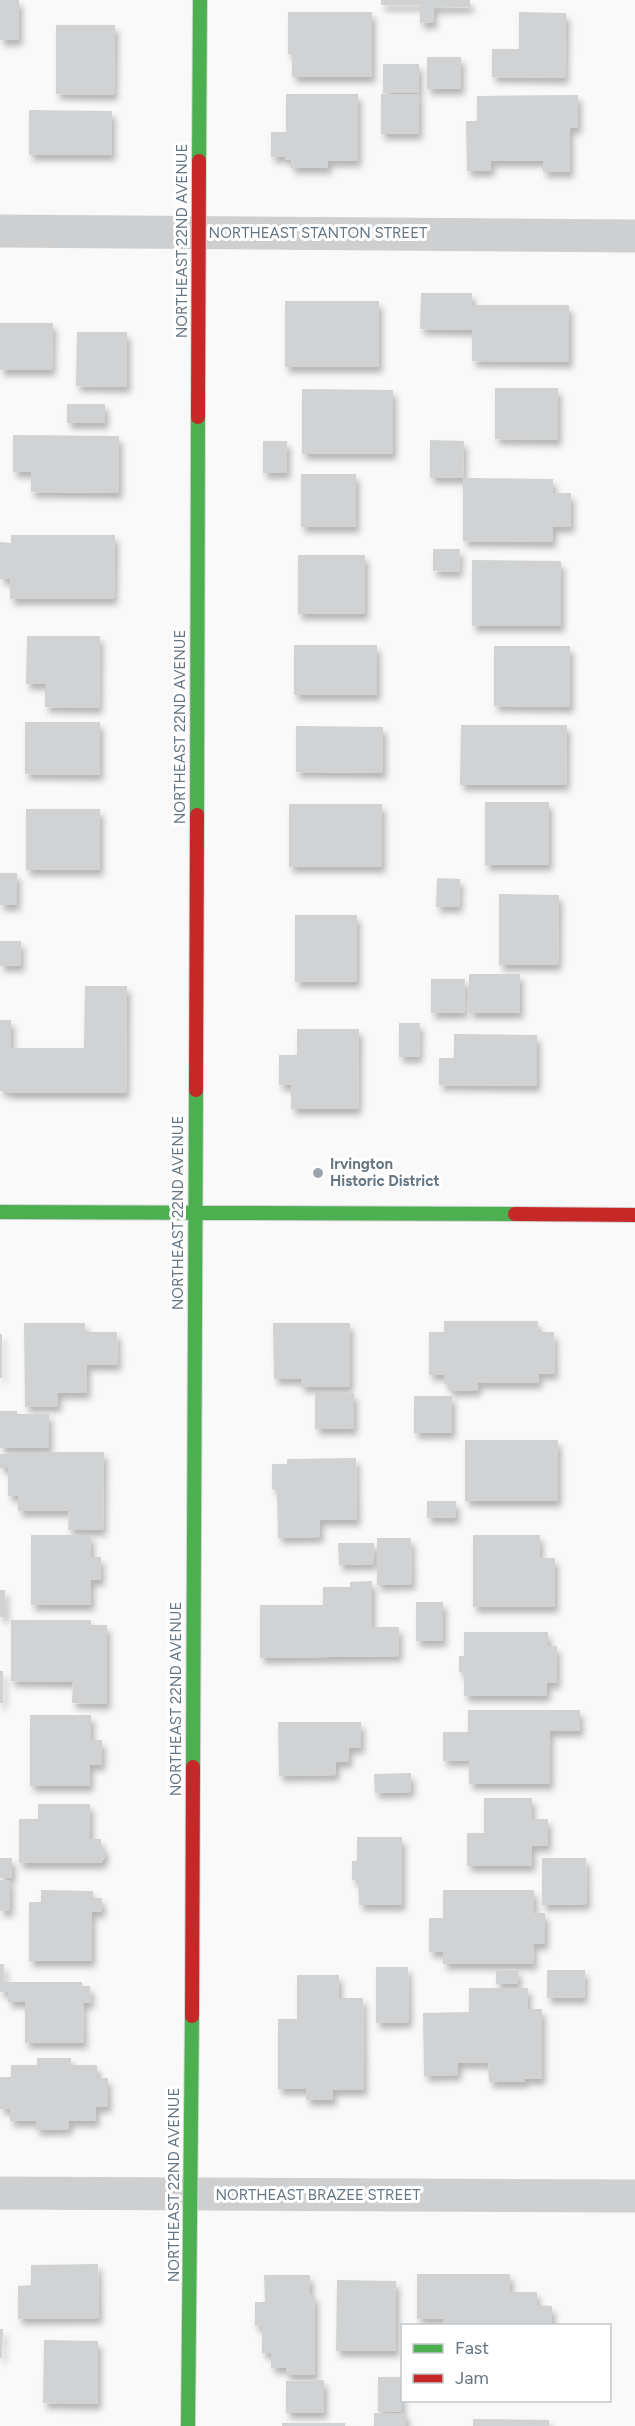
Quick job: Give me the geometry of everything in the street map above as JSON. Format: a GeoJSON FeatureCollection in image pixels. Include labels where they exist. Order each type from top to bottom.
{"type":"FeatureCollection","features":[{"type":"Feature","properties":{"kind":"street","name":"NORTHEAST 22ND AVENUE"},"geometry":{"type":"LineString","coordinates":[[188,2426],[191,2194],[200,0]]}},
{"type":"Feature","properties":{"kind":"street","name":"NORTHEAST STANTON STREET"},"geometry":{"type":"LineString","coordinates":[[0,231],[635,236]]}},
{"type":"Feature","properties":{"kind":"street"},"geometry":{"type":"LineString","coordinates":[[0,1212],[635,1215]]}},
{"type":"Feature","properties":{"kind":"street","name":"NORTHEAST BRAZEE STREET"},"geometry":{"type":"LineString","coordinates":[[0,2193],[635,2196]]}},
{"type":"Feature","properties":{"kind":"building"},"geometry":{"type":"Polygon","coordinates":[[[0,0],[19,0],[19,40],[0,40],[0,0]]]}},
{"type":"Feature","properties":{"kind":"building"},"geometry":{"type":"Polygon","coordinates":[[[381,0],[470,0],[470,7],[433,8],[434,23],[420,23],[420,5],[381,5],[381,0]]]}},
{"type":"Feature","properties":{"kind":"building"},"geometry":{"type":"Polygon","coordinates":[[[288,12],[372,12],[372,77],[292,77],[292,54],[288,54],[288,12]]]}},
{"type":"Feature","properties":{"kind":"building"},"geometry":{"type":"Polygon","coordinates":[[[519,12],[566,13],[565,78],[492,77],[492,49],[519,49],[519,12]]]}},
{"type":"Feature","properties":{"kind":"building"},"geometry":{"type":"Polygon","coordinates":[[[56,25],[115,25],[114,95],[56,94],[56,25]]]}},
{"type":"Feature","properties":{"kind":"building"},"geometry":{"type":"Polygon","coordinates":[[[427,57],[461,57],[461,89],[427,89],[427,57]]]}},
{"type":"Feature","properties":{"kind":"building"},"geometry":{"type":"Polygon","coordinates":[[[383,64],[419,64],[419,93],[383,93],[383,64]]]}},
{"type":"Feature","properties":{"kind":"building"},"geometry":{"type":"Polygon","coordinates":[[[286,94],[358,94],[358,161],[328,161],[328,168],[291,168],[291,160],[285,160],[285,157],[271,157],[271,132],[286,132],[286,94]]]}},
{"type":"Feature","properties":{"kind":"building"},"geometry":{"type":"Polygon","coordinates":[[[381,94],[419,94],[419,134],[381,134],[381,94]]]}},
{"type":"Feature","properties":{"kind":"building"},"geometry":{"type":"Polygon","coordinates":[[[578,95],[578,128],[570,128],[570,172],[543,172],[543,161],[491,161],[491,171],[467,171],[466,121],[477,121],[477,96],[578,95]]]}},
{"type":"Feature","properties":{"kind":"building"},"geometry":{"type":"Polygon","coordinates":[[[29,110],[112,111],[112,155],[29,155],[29,110]]]}},
{"type":"Feature","properties":{"kind":"building"},"geometry":{"type":"Polygon","coordinates":[[[421,293],[472,293],[472,305],[569,305],[569,362],[472,361],[472,330],[420,329],[421,293]]]}},
{"type":"Feature","properties":{"kind":"building"},"geometry":{"type":"Polygon","coordinates":[[[285,301],[379,301],[379,367],[285,367],[285,301]]]}},
{"type":"Feature","properties":{"kind":"building"},"geometry":{"type":"Polygon","coordinates":[[[0,323],[53,323],[52,370],[0,370],[0,323]]]}},
{"type":"Feature","properties":{"kind":"building"},"geometry":{"type":"Polygon","coordinates":[[[77,332],[127,332],[127,387],[76,386],[77,332]]]}},
{"type":"Feature","properties":{"kind":"building"},"geometry":{"type":"Polygon","coordinates":[[[495,388],[558,388],[558,440],[495,439],[495,388]]]}},
{"type":"Feature","properties":{"kind":"building"},"geometry":{"type":"Polygon","coordinates":[[[302,389],[393,390],[393,454],[302,454],[302,389]]]}},
{"type":"Feature","properties":{"kind":"building"},"geometry":{"type":"Polygon","coordinates":[[[67,404],[105,404],[105,423],[67,423],[67,404]]]}},
{"type":"Feature","properties":{"kind":"building"},"geometry":{"type":"Polygon","coordinates":[[[13,435],[119,436],[119,493],[31,492],[31,472],[13,472],[13,435]]]}},
{"type":"Feature","properties":{"kind":"building"},"geometry":{"type":"Polygon","coordinates":[[[430,440],[464,441],[463,478],[430,478],[430,440]]]}},
{"type":"Feature","properties":{"kind":"building"},"geometry":{"type":"Polygon","coordinates":[[[263,441],[287,441],[287,473],[263,473],[263,441]]]}},
{"type":"Feature","properties":{"kind":"building"},"geometry":{"type":"Polygon","coordinates":[[[301,474],[356,474],[356,527],[301,527],[301,474]]]}},
{"type":"Feature","properties":{"kind":"building"},"geometry":{"type":"Polygon","coordinates":[[[463,478],[553,479],[553,493],[571,493],[571,527],[553,527],[553,542],[463,541],[463,478]]]}},
{"type":"Feature","properties":{"kind":"building"},"geometry":{"type":"Polygon","coordinates":[[[11,535],[115,535],[114,599],[10,599],[10,579],[0,579],[0,542],[11,543],[11,535]]]}},
{"type":"Feature","properties":{"kind":"building"},"geometry":{"type":"Polygon","coordinates":[[[433,549],[460,549],[459,572],[433,571],[433,549]]]}},
{"type":"Feature","properties":{"kind":"building"},"geometry":{"type":"Polygon","coordinates":[[[298,555],[365,555],[365,614],[298,614],[298,555]]]}},
{"type":"Feature","properties":{"kind":"building"},"geometry":{"type":"Polygon","coordinates":[[[472,560],[561,561],[561,626],[472,626],[472,560]]]}},
{"type":"Feature","properties":{"kind":"building"},"geometry":{"type":"Polygon","coordinates":[[[27,636],[100,636],[99,708],[45,707],[45,684],[26,684],[27,636]]]}},
{"type":"Feature","properties":{"kind":"building"},"geometry":{"type":"Polygon","coordinates":[[[294,645],[377,645],[377,695],[294,695],[294,645]]]}},
{"type":"Feature","properties":{"kind":"building"},"geometry":{"type":"Polygon","coordinates":[[[494,646],[570,646],[570,707],[494,706],[494,646]]]}},
{"type":"Feature","properties":{"kind":"building"},"geometry":{"type":"Polygon","coordinates":[[[25,722],[100,722],[100,775],[25,774],[25,722]]]}},
{"type":"Feature","properties":{"kind":"building"},"geometry":{"type":"Polygon","coordinates":[[[461,725],[567,725],[566,785],[460,785],[461,725]]]}},
{"type":"Feature","properties":{"kind":"building"},"geometry":{"type":"Polygon","coordinates":[[[296,726],[383,727],[383,773],[296,772],[296,726]]]}},
{"type":"Feature","properties":{"kind":"building"},"geometry":{"type":"Polygon","coordinates":[[[485,802],[549,802],[549,865],[485,865],[485,802]]]}},
{"type":"Feature","properties":{"kind":"building"},"geometry":{"type":"Polygon","coordinates":[[[289,804],[382,804],[382,867],[289,867],[289,804]]]}},
{"type":"Feature","properties":{"kind":"building"},"geometry":{"type":"Polygon","coordinates":[[[26,809],[100,809],[100,870],[26,870],[26,809]]]}},
{"type":"Feature","properties":{"kind":"building"},"geometry":{"type":"Polygon","coordinates":[[[0,873],[17,873],[17,905],[0,905],[0,873]]]}},
{"type":"Feature","properties":{"kind":"building"},"geometry":{"type":"Polygon","coordinates":[[[437,878],[460,879],[459,907],[436,907],[437,878]]]}},
{"type":"Feature","properties":{"kind":"building"},"geometry":{"type":"Polygon","coordinates":[[[499,894],[559,895],[558,965],[499,965],[499,894]]]}},
{"type":"Feature","properties":{"kind":"building"},"geometry":{"type":"Polygon","coordinates":[[[295,915],[357,915],[357,982],[295,982],[295,915]]]}},
{"type":"Feature","properties":{"kind":"building"},"geometry":{"type":"Polygon","coordinates":[[[0,941],[21,941],[21,966],[0,966],[0,941]]]}},
{"type":"Feature","properties":{"kind":"building"},"geometry":{"type":"Polygon","coordinates":[[[469,974],[520,974],[520,1013],[469,1013],[469,974]]]}},
{"type":"Feature","properties":{"kind":"building"},"geometry":{"type":"Polygon","coordinates":[[[431,979],[465,979],[464,1013],[431,1013],[431,979]]]}},
{"type":"Feature","properties":{"kind":"building"},"geometry":{"type":"Polygon","coordinates":[[[85,986],[127,986],[126,1093],[7,1093],[7,1091],[0,1091],[0,1020],[11,1020],[11,1048],[84,1048],[85,986]]]}},
{"type":"Feature","properties":{"kind":"building"},"geometry":{"type":"Polygon","coordinates":[[[399,1023],[420,1023],[419,1057],[399,1057],[399,1023]]]}},
{"type":"Feature","properties":{"kind":"building"},"geometry":{"type":"Polygon","coordinates":[[[297,1029],[359,1029],[358,1109],[291,1109],[291,1085],[279,1085],[279,1055],[297,1055],[297,1029]]]}},
{"type":"Feature","properties":{"kind":"building"},"geometry":{"type":"Polygon","coordinates":[[[454,1034],[537,1035],[537,1086],[439,1085],[439,1058],[454,1058],[454,1034]]]}},
{"type":"Feature","properties":{"kind":"building"},"geometry":{"type":"Polygon","coordinates":[[[444,1321],[538,1321],[538,1332],[554,1332],[555,1374],[538,1374],[539,1383],[478,1383],[478,1390],[449,1391],[449,1384],[444,1384],[444,1375],[429,1375],[429,1332],[444,1332],[444,1321]]]}},
{"type":"Feature","properties":{"kind":"building"},"geometry":{"type":"Polygon","coordinates":[[[24,1323],[85,1323],[85,1332],[117,1332],[118,1365],[87,1365],[87,1393],[58,1393],[58,1406],[25,1407],[24,1323]]]}},
{"type":"Feature","properties":{"kind":"building"},"geometry":{"type":"Polygon","coordinates":[[[273,1323],[350,1323],[350,1387],[301,1387],[301,1379],[274,1379],[273,1323]]]}},
{"type":"Feature","properties":{"kind":"building"},"geometry":{"type":"Polygon","coordinates":[[[0,1334],[2,1334],[2,1378],[0,1378],[0,1334]]]}},
{"type":"Feature","properties":{"kind":"building"},"geometry":{"type":"Polygon","coordinates":[[[315,1393],[354,1393],[354,1429],[315,1429],[315,1393]]]}},
{"type":"Feature","properties":{"kind":"building"},"geometry":{"type":"Polygon","coordinates":[[[414,1396],[452,1396],[452,1433],[414,1433],[414,1396]]]}},
{"type":"Feature","properties":{"kind":"building"},"geometry":{"type":"Polygon","coordinates":[[[0,1411],[17,1411],[17,1414],[49,1414],[49,1448],[0,1448],[0,1411]]]}},
{"type":"Feature","properties":{"kind":"building"},"geometry":{"type":"Polygon","coordinates":[[[465,1440],[558,1440],[558,1501],[465,1501],[465,1440]]]}},
{"type":"Feature","properties":{"kind":"building"},"geometry":{"type":"Polygon","coordinates":[[[9,1452],[104,1452],[103,1530],[68,1530],[69,1511],[18,1511],[18,1496],[8,1496],[8,1468],[0,1468],[0,1454],[9,1454],[9,1452]]]}},
{"type":"Feature","properties":{"kind":"building"},"geometry":{"type":"Polygon","coordinates":[[[356,1458],[357,1520],[320,1520],[320,1537],[278,1538],[277,1489],[272,1489],[272,1464],[287,1464],[287,1459],[356,1458]]]}},
{"type":"Feature","properties":{"kind":"building"},"geometry":{"type":"Polygon","coordinates":[[[427,1501],[456,1501],[456,1518],[427,1518],[427,1501]]]}},
{"type":"Feature","properties":{"kind":"building"},"geometry":{"type":"Polygon","coordinates":[[[31,1535],[91,1535],[91,1557],[101,1557],[101,1580],[91,1580],[91,1605],[31,1605],[31,1535]]]}},
{"type":"Feature","properties":{"kind":"building"},"geometry":{"type":"Polygon","coordinates":[[[473,1535],[540,1535],[540,1558],[555,1558],[555,1607],[473,1607],[473,1535]]]}},
{"type":"Feature","properties":{"kind":"building"},"geometry":{"type":"Polygon","coordinates":[[[377,1538],[411,1538],[412,1584],[377,1585],[377,1538]]]}},
{"type":"Feature","properties":{"kind":"building"},"geometry":{"type":"Polygon","coordinates":[[[338,1543],[374,1543],[374,1564],[339,1565],[338,1543]]]}},
{"type":"Feature","properties":{"kind":"building"},"geometry":{"type":"Polygon","coordinates":[[[372,1581],[372,1627],[399,1627],[399,1656],[260,1658],[260,1605],[323,1605],[323,1587],[350,1587],[350,1582],[372,1581]]]}},
{"type":"Feature","properties":{"kind":"building"},"geometry":{"type":"Polygon","coordinates":[[[0,1590],[5,1590],[5,1617],[0,1617],[0,1590]]]}},
{"type":"Feature","properties":{"kind":"building"},"geometry":{"type":"Polygon","coordinates":[[[416,1602],[443,1602],[443,1641],[416,1641],[416,1602]]]}},
{"type":"Feature","properties":{"kind":"building"},"geometry":{"type":"Polygon","coordinates":[[[11,1620],[91,1620],[91,1625],[107,1625],[107,1704],[72,1703],[73,1682],[11,1681],[11,1620]]]}},
{"type":"Feature","properties":{"kind":"building"},"geometry":{"type":"Polygon","coordinates":[[[464,1632],[548,1632],[548,1646],[557,1646],[557,1683],[547,1683],[547,1696],[464,1696],[464,1672],[459,1672],[459,1656],[464,1656],[464,1632]]]}},
{"type":"Feature","properties":{"kind":"building"},"geometry":{"type":"Polygon","coordinates":[[[0,1671],[3,1671],[3,1703],[0,1703],[0,1671]]]}},
{"type":"Feature","properties":{"kind":"building"},"geometry":{"type":"Polygon","coordinates":[[[468,1710],[580,1710],[580,1731],[550,1731],[550,1784],[469,1784],[469,1760],[443,1761],[443,1732],[468,1732],[468,1710]]]}},
{"type":"Feature","properties":{"kind":"building"},"geometry":{"type":"Polygon","coordinates":[[[30,1715],[91,1715],[91,1740],[102,1740],[102,1765],[90,1765],[90,1786],[30,1786],[30,1715]]]}},
{"type":"Feature","properties":{"kind":"building"},"geometry":{"type":"Polygon","coordinates":[[[278,1722],[361,1722],[361,1748],[349,1748],[349,1762],[336,1762],[336,1775],[279,1776],[278,1722]]]}},
{"type":"Feature","properties":{"kind":"building"},"geometry":{"type":"Polygon","coordinates":[[[411,1773],[411,1792],[375,1793],[374,1774],[411,1773]]]}},
{"type":"Feature","properties":{"kind":"building"},"geometry":{"type":"Polygon","coordinates":[[[484,1798],[532,1798],[532,1819],[548,1819],[548,1846],[532,1846],[532,1866],[467,1866],[467,1833],[484,1833],[484,1798]]]}},
{"type":"Feature","properties":{"kind":"building"},"geometry":{"type":"Polygon","coordinates":[[[38,1804],[90,1804],[90,1839],[101,1839],[101,1846],[105,1849],[105,1857],[101,1863],[19,1863],[19,1819],[38,1819],[38,1804]]]}},
{"type":"Feature","properties":{"kind":"building"},"geometry":{"type":"Polygon","coordinates":[[[357,1837],[402,1837],[402,1905],[359,1905],[358,1880],[352,1880],[352,1861],[357,1861],[357,1837]]]}},
{"type":"Feature","properties":{"kind":"building"},"geometry":{"type":"Polygon","coordinates":[[[0,1858],[12,1858],[12,1878],[0,1878],[0,1858]]]}},
{"type":"Feature","properties":{"kind":"building"},"geometry":{"type":"Polygon","coordinates":[[[542,1858],[586,1858],[587,1904],[542,1905],[542,1858]]]}},
{"type":"Feature","properties":{"kind":"building"},"geometry":{"type":"Polygon","coordinates":[[[0,1880],[10,1880],[10,1911],[0,1911],[0,1880]]]}},
{"type":"Feature","properties":{"kind":"building"},"geometry":{"type":"Polygon","coordinates":[[[41,1890],[93,1891],[93,1898],[102,1898],[102,1912],[92,1912],[92,1961],[29,1961],[29,1902],[41,1902],[41,1890]]]}},
{"type":"Feature","properties":{"kind":"building"},"geometry":{"type":"Polygon","coordinates":[[[443,1890],[534,1890],[534,1913],[545,1913],[545,1944],[533,1944],[534,1964],[443,1964],[443,1952],[429,1952],[429,1918],[443,1918],[443,1890]]]}},
{"type":"Feature","properties":{"kind":"building"},"geometry":{"type":"Polygon","coordinates":[[[0,1964],[4,1964],[4,1982],[82,1982],[82,1986],[90,1986],[91,2003],[83,2003],[84,2043],[25,2043],[25,2002],[8,2002],[8,1992],[0,1992],[0,1964]]]}},
{"type":"Feature","properties":{"kind":"building"},"geometry":{"type":"Polygon","coordinates":[[[376,1967],[408,1967],[409,2022],[376,2023],[376,1967]]]}},
{"type":"Feature","properties":{"kind":"building"},"geometry":{"type":"Polygon","coordinates":[[[496,1969],[518,1970],[518,1984],[496,1984],[496,1969]]]}},
{"type":"Feature","properties":{"kind":"building"},"geometry":{"type":"Polygon","coordinates":[[[547,1970],[585,1970],[584,1998],[547,1998],[547,1970]]]}},
{"type":"Feature","properties":{"kind":"building"},"geometry":{"type":"Polygon","coordinates":[[[297,1975],[339,1975],[339,1998],[363,1998],[364,2090],[333,2090],[333,2100],[306,2100],[306,2089],[278,2089],[278,2019],[297,2019],[297,1975]]]}},
{"type":"Feature","properties":{"kind":"building"},"geometry":{"type":"Polygon","coordinates":[[[469,1988],[528,1988],[528,2009],[542,2009],[542,2079],[525,2079],[525,2082],[489,2082],[488,2063],[458,2063],[458,2075],[424,2076],[423,2013],[469,2012],[469,1988]]]}},
{"type":"Feature","properties":{"kind":"building"},"geometry":{"type":"Polygon","coordinates":[[[37,2058],[71,2058],[71,2065],[97,2065],[97,2078],[108,2078],[108,2107],[96,2107],[96,2121],[69,2121],[69,2129],[36,2130],[36,2121],[10,2121],[10,2109],[0,2109],[0,2077],[11,2077],[11,2065],[37,2065],[37,2058]]]}},
{"type":"Feature","properties":{"kind":"building"},"geometry":{"type":"Polygon","coordinates":[[[98,2264],[99,2318],[18,2319],[18,2286],[31,2285],[31,2265],[98,2264]]]}},
{"type":"Feature","properties":{"kind":"building"},"geometry":{"type":"Polygon","coordinates":[[[417,2274],[510,2274],[510,2292],[537,2292],[537,2305],[552,2306],[552,2324],[443,2324],[443,2319],[417,2319],[417,2274]]]}},
{"type":"Feature","properties":{"kind":"building"},"geometry":{"type":"Polygon","coordinates":[[[264,2275],[310,2275],[310,2296],[315,2295],[315,2375],[286,2375],[286,2368],[271,2368],[271,2353],[262,2353],[262,2326],[255,2326],[255,2302],[265,2302],[264,2275]]]}},
{"type":"Feature","properties":{"kind":"building"},"geometry":{"type":"Polygon","coordinates":[[[337,2280],[396,2281],[396,2351],[336,2351],[337,2280]]]}},
{"type":"Feature","properties":{"kind":"building"},"geometry":{"type":"Polygon","coordinates":[[[0,2329],[3,2329],[2,2358],[0,2358],[0,2329]]]}},
{"type":"Feature","properties":{"kind":"building"},"geometry":{"type":"Polygon","coordinates":[[[44,2340],[98,2341],[98,2404],[43,2403],[44,2340]]]}},
{"type":"Feature","properties":{"kind":"building"},"geometry":{"type":"Polygon","coordinates":[[[378,2377],[401,2377],[402,2412],[378,2412],[378,2377]]]}},
{"type":"Feature","properties":{"kind":"building"},"geometry":{"type":"Polygon","coordinates":[[[324,2380],[324,2413],[286,2413],[286,2381],[324,2380]]]}},
{"type":"Feature","properties":{"kind":"building"},"geometry":{"type":"Polygon","coordinates":[[[374,2413],[406,2413],[406,2426],[374,2426],[374,2413]]]}},
{"type":"Feature","properties":{"kind":"building"},"geometry":{"type":"Polygon","coordinates":[[[473,2419],[549,2420],[549,2426],[473,2426],[473,2419]]]}},
{"type":"Feature","properties":{"kind":"building"},"geometry":{"type":"Polygon","coordinates":[[[282,2423],[345,2423],[345,2426],[282,2426],[282,2423]]]}},
{"type":"Feature","properties":{"kind":"traffic: fast"},"geometry":{"type":"LineString","coordinates":[[199,161],[200,0]]}},
{"type":"Feature","properties":{"kind":"traffic: fast"},"geometry":{"type":"LineString","coordinates":[[197,815],[198,417]]}},
{"type":"Feature","properties":{"kind":"traffic: fast"},"geometry":{"type":"LineString","coordinates":[[193,1767],[196,1090]]}},
{"type":"Feature","properties":{"kind":"traffic: fast"},"geometry":{"type":"LineString","coordinates":[[0,1212],[515,1214]]}},
{"type":"Feature","properties":{"kind":"traffic: fast"},"geometry":{"type":"LineString","coordinates":[[188,2426],[192,2016]]}},
{"type":"Feature","properties":{"kind":"traffic: jam"},"geometry":{"type":"LineString","coordinates":[[198,417],[199,161]]}},
{"type":"Feature","properties":{"kind":"traffic: jam"},"geometry":{"type":"LineString","coordinates":[[196,1090],[197,815]]}},
{"type":"Feature","properties":{"kind":"traffic: jam"},"geometry":{"type":"LineString","coordinates":[[515,1214],[635,1215]]}},
{"type":"Feature","properties":{"kind":"traffic: jam"},"geometry":{"type":"LineString","coordinates":[[192,2016],[193,1767]]}},
{"type":"Feature","properties":{"kind":"place","name":"Irvington Historic District"},"geometry":{"type":"Point","coordinates":[318,1173]}}]}
